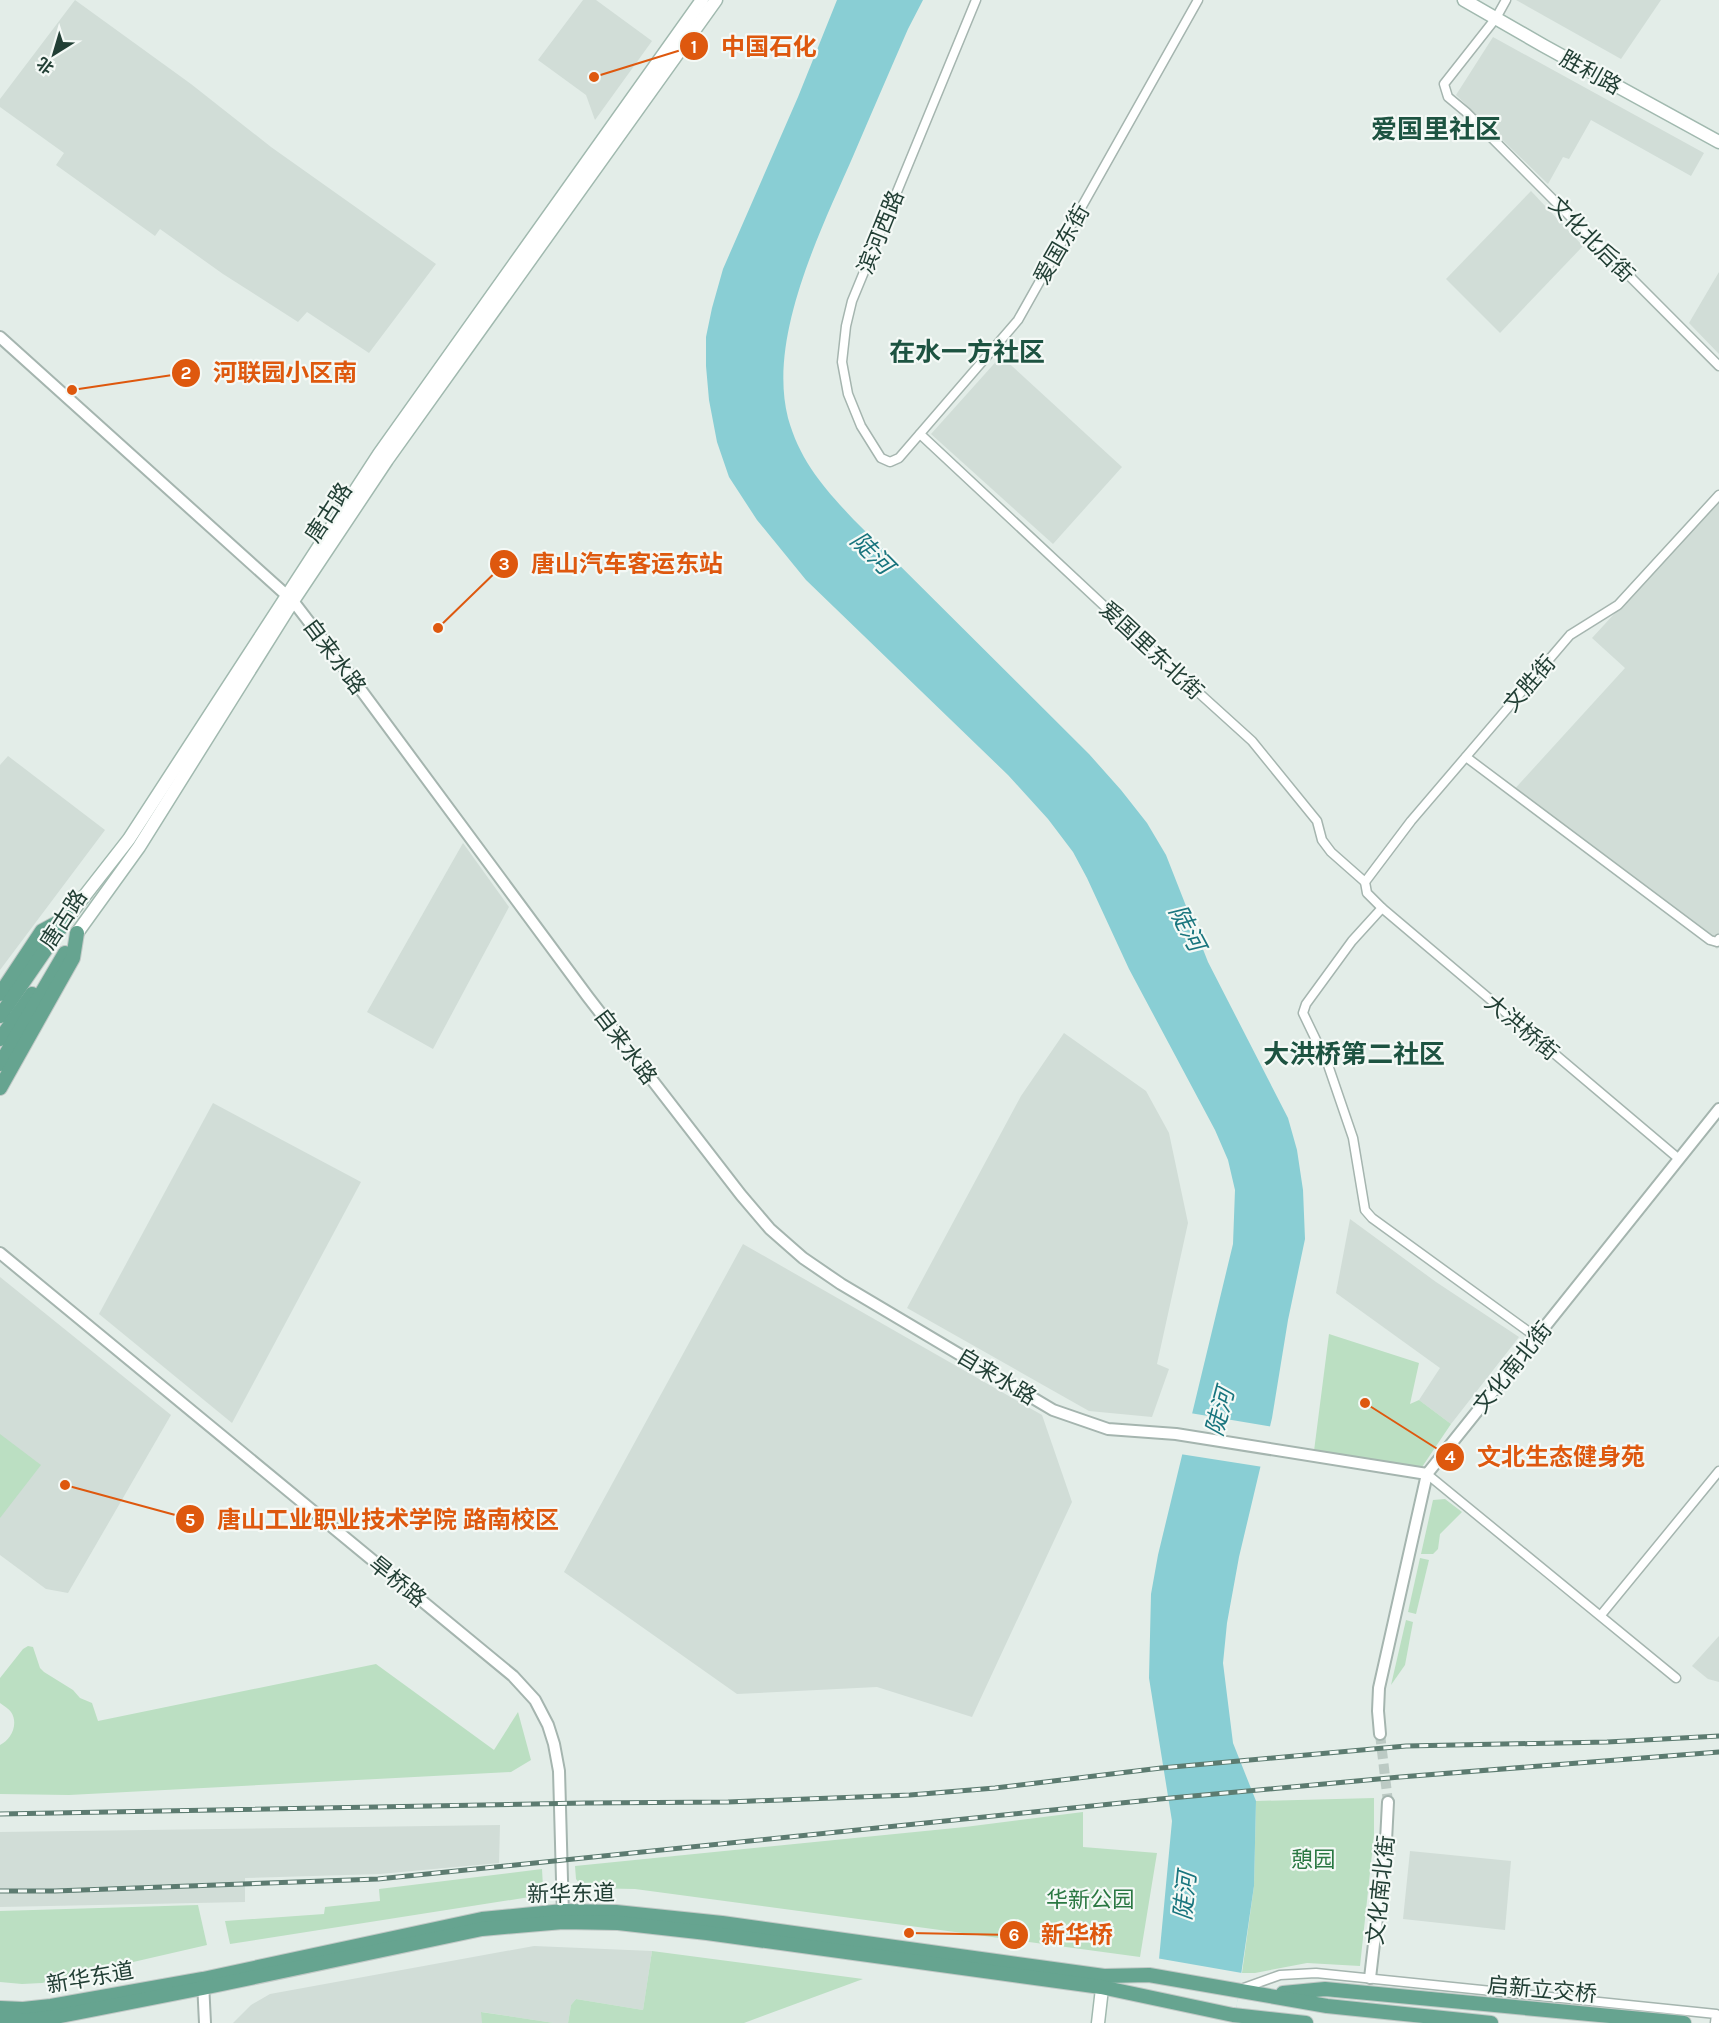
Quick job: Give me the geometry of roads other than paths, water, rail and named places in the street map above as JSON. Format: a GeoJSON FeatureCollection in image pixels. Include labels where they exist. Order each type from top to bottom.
{"type":"FeatureCollection","features":[{"type":"Feature","properties":{"kind":"main road","name":"唐古路"},"geometry":{"type":"LineString","coordinates":[[77,933],[139,847],[379,454],[702,0]]}},
{"type":"Feature","properties":{"kind":"main road","name":"唐古路"},"geometry":{"type":"LineString","coordinates":[[0,1016],[68,917],[129,839],[289,599],[716,0]]}},
{"type":"Feature","properties":{"kind":"main road","name":"胜利路"},"geometry":{"type":"LineString","coordinates":[[1464,0],[1719,141]]}},
{"type":"Feature","properties":{"kind":"main road"},"geometry":{"type":"LineString","coordinates":[[0,994],[42,931],[68,917]]}},
{"type":"Feature","properties":{"kind":"main road"},"geometry":{"type":"LineString","coordinates":[[0,1064],[8,1034],[77,933]]}},
{"type":"Feature","properties":{"kind":"main road"},"geometry":{"type":"LineString","coordinates":[[0,1088],[73,958],[77,933]]}},
{"type":"Feature","properties":{"kind":"main road","name":"新华东道"},"geometry":{"type":"LineString","coordinates":[[0,2021],[55,2017],[203,1983],[482,1929],[563,1917],[1103,1981],[1149,1975],[1236,1990]]}},
{"type":"Feature","properties":{"kind":"main road"},"geometry":{"type":"LineString","coordinates":[[1098,2023],[1103,1981]]}},
{"type":"Feature","properties":{"kind":"main road","name":"新华东道"},"geometry":{"type":"LineString","coordinates":[[1103,1981],[1146,1998],[1233,2015]]}},
{"type":"Feature","properties":{"kind":"main road","name":"新华东道"},"geometry":{"type":"LineString","coordinates":[[0,2008],[23,2009],[51,2006],[203,1983]]}},
{"type":"Feature","properties":{"kind":"main road","name":"启新立交桥"},"geometry":{"type":"LineString","coordinates":[[1266,1995],[1325,1989],[1684,2023]]}},
{"type":"Feature","properties":{"kind":"main road"},"geometry":{"type":"LineString","coordinates":[[1236,1990],[1266,1995]]}},
{"type":"Feature","properties":{"kind":"main road","name":"启新立交桥"},"geometry":{"type":"LineString","coordinates":[[1266,1995],[1327,2006],[1491,2023]]}},
{"type":"Feature","properties":{"kind":"main road"},"geometry":{"type":"LineString","coordinates":[[1233,2015],[1270,2021],[1306,2023]]}},
{"type":"Feature","properties":{"kind":"street","name":"滨河西路"},"geometry":{"type":"LineString","coordinates":[[890,462],[881,458],[861,426],[848,394],[842,362],[846,326],[852,301],[976,0]]}},
{"type":"Feature","properties":{"kind":"street","name":"爱国东街"},"geometry":{"type":"LineString","coordinates":[[890,462],[899,458],[1018,320],[1198,0]]}},
{"type":"Feature","properties":{"kind":"street"},"geometry":{"type":"LineString","coordinates":[[1496,18],[1506,0]]}},
{"type":"Feature","properties":{"kind":"street","name":"文化北后街"},"geometry":{"type":"LineString","coordinates":[[1496,18],[1444,84],[1448,97],[1466,112],[1719,366]]}},
{"type":"Feature","properties":{"kind":"street","name":"自来水路"},"geometry":{"type":"LineString","coordinates":[[0,338],[289,599],[358,686],[588,997],[741,1195],[770,1229],[802,1258],[841,1284],[1053,1410],[1108,1429],[1176,1434],[1427,1473]]}},
{"type":"Feature","properties":{"kind":"street","name":"爱国里东北街"},"geometry":{"type":"LineString","coordinates":[[920,434],[1252,741],[1317,821],[1322,840],[1331,852],[1365,882]]}},
{"type":"Feature","properties":{"kind":"street","name":"文胜街"},"geometry":{"type":"LineString","coordinates":[[1365,882],[1411,821],[1570,635],[1618,605],[1719,495]]}},
{"type":"Feature","properties":{"kind":"street"},"geometry":{"type":"LineString","coordinates":[[1466,757],[1710,940],[1717,942],[1719,939]]}},
{"type":"Feature","properties":{"kind":"street","name":"大洪桥街"},"geometry":{"type":"LineString","coordinates":[[1365,882],[1367,893],[1382,908],[1679,1159]]}},
{"type":"Feature","properties":{"kind":"street"},"geometry":{"type":"LineString","coordinates":[[1382,908],[1352,941],[1306,1004],[1304,1013],[1328,1065],[1353,1138],[1365,1210],[1372,1218],[1536,1337]]}},
{"type":"Feature","properties":{"kind":"street","name":"文化南北街"},"geometry":{"type":"LineString","coordinates":[[1380,1734],[1379,1688],[1427,1473],[1719,1108]]}},
{"type":"Feature","properties":{"kind":"street","name":"旱桥路"},"geometry":{"type":"LineString","coordinates":[[0,1253],[513,1676],[535,1700],[548,1725],[559,1771],[563,1917]]}},
{"type":"Feature","properties":{"kind":"street"},"geometry":{"type":"LineString","coordinates":[[1600,1615],[1719,1471]]}},
{"type":"Feature","properties":{"kind":"street"},"geometry":{"type":"LineString","coordinates":[[1427,1473],[1676,1678]]}},
{"type":"Feature","properties":{"kind":"street","name":"文化南北街"},"geometry":{"type":"LineString","coordinates":[[1370,1978],[1386,1841],[1388,1802]]}},
{"type":"Feature","properties":{"kind":"street"},"geometry":{"type":"LineString","coordinates":[[1236,1990],[1280,1975],[1316,1973],[1717,2017]]}},
{"type":"Feature","properties":{"kind":"street"},"geometry":{"type":"LineString","coordinates":[[203,1983],[205,2023]]}},
{"type":"Feature","properties":{"kind":"street"},"geometry":{"type":"LineString","coordinates":[[1233,2015],[1246,2023]]}},
{"type":"Feature","properties":{"kind":"water","name":"陡河"},"geometry":{"type":"Polygon","coordinates":[[[837,0],[923,0],[908,29],[827,215],[801,283],[791,318],[785,353],[783,386],[788,418],[799,448],[823,485],[854,520],[1089,754],[1147,823],[1166,855],[1208,962],[1288,1118],[1297,1150],[1303,1190],[1305,1239],[1288,1320],[1272,1418],[1239,1557],[1227,1623],[1223,1663],[1233,1743],[1256,1801],[1254,1886],[1234,2023],[1153,2023],[1172,1821],[1149,1678],[1151,1594],[1158,1555],[1233,1244],[1235,1190],[1228,1160],[1215,1130],[1129,969],[1073,852],[1048,819],[1008,775],[806,580],[757,520],[729,477],[717,442],[709,400],[706,366],[706,337],[712,308],[723,269],[798,97],[837,0]]]}},
{"type":"Feature","properties":{"kind":"tunnel"},"geometry":{"type":"LineString","coordinates":[[1380,1734],[1388,1802]]}},
{"type":"Feature","properties":{"kind":"railway"},"geometry":{"type":"LineString","coordinates":[[0,1814],[728,1802],[910,1795],[995,1788],[1161,1768],[1406,1746],[1607,1742],[1719,1736]]}},
{"type":"Feature","properties":{"kind":"railway"},"geometry":{"type":"LineString","coordinates":[[0,1891],[378,1879],[1160,1799],[1400,1777],[1719,1752]]}},
{"type":"Feature","properties":{"kind":"place","name":"中国石化"},"geometry":{"type":"Point","coordinates":[594,77]}},
{"type":"Feature","properties":{"kind":"place","name":"河联园小区南"},"geometry":{"type":"Point","coordinates":[72,390]}},
{"type":"Feature","properties":{"kind":"place","name":"唐山汽车客运东站"},"geometry":{"type":"Point","coordinates":[438,628]}},
{"type":"Feature","properties":{"kind":"place","name":"文北生态健身苑"},"geometry":{"type":"Point","coordinates":[1365,1403]}},
{"type":"Feature","properties":{"kind":"place","name":"唐山工业职业技术学院 路南校区"},"geometry":{"type":"Point","coordinates":[65,1485]}},
{"type":"Feature","properties":{"kind":"place","name":"新华桥"},"geometry":{"type":"Point","coordinates":[909,1933]}},
{"type":"Feature","properties":{"kind":"district","name":"爱国里社区"},"geometry":{"type":"Point","coordinates":[1436,129]}},
{"type":"Feature","properties":{"kind":"district","name":"在水一方社区"},"geometry":{"type":"Point","coordinates":[967,352]}},
{"type":"Feature","properties":{"kind":"district","name":"大洪桥第二社区"},"geometry":{"type":"Point","coordinates":[1354,1054]}},
{"type":"Feature","properties":{"kind":"park label","name":"憩园"},"geometry":{"type":"Point","coordinates":[1313,1859]}},
{"type":"Feature","properties":{"kind":"park label","name":"华新公园"},"geometry":{"type":"Point","coordinates":[1090,1899]}}]}
